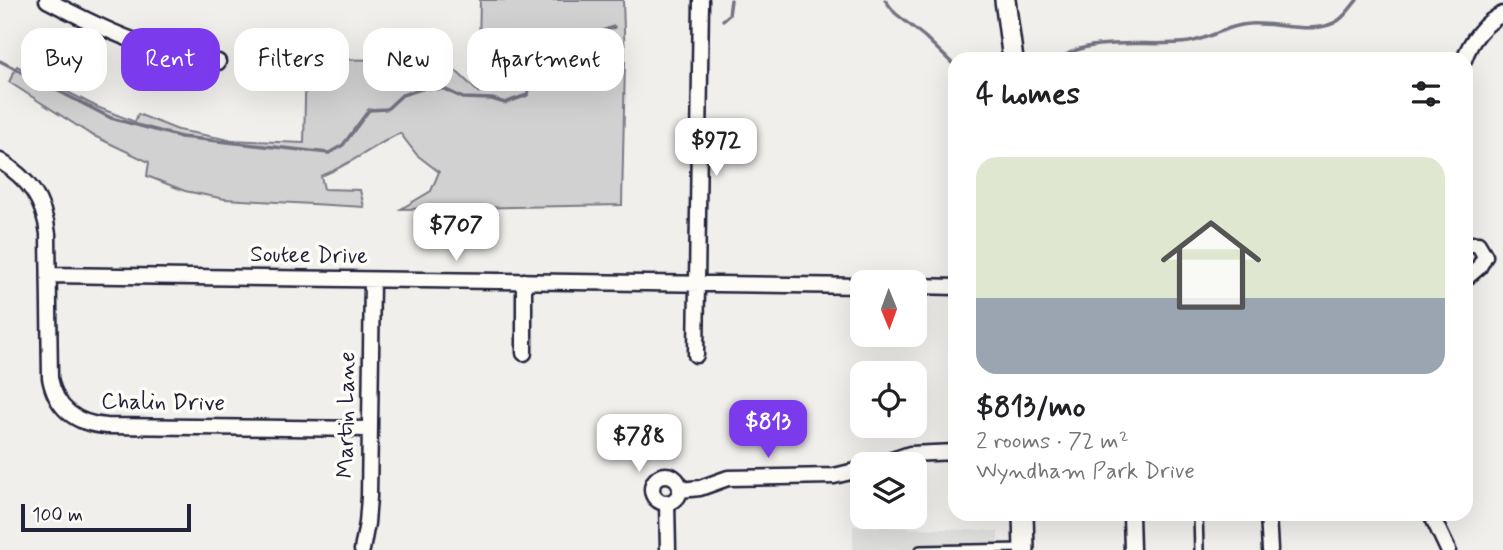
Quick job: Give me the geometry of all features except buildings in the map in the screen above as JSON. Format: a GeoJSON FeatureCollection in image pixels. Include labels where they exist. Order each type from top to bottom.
{"type":"FeatureCollection","features":[{"type":"Feature","properties":{"kind":"main road"},"geometry":{"type":"LineString","coordinates":[[1006,0],[1012,52]]}},
{"type":"Feature","properties":{"kind":"main road"},"geometry":{"type":"LineString","coordinates":[[1023,521],[1024,549]]}},
{"type":"Feature","properties":{"kind":"street"},"geometry":{"type":"LineString","coordinates":[[47,0],[121,37]]}},
{"type":"Feature","properties":{"kind":"street"},"geometry":{"type":"LineString","coordinates":[[696,355],[701,0]]}},
{"type":"Feature","properties":{"kind":"street"},"geometry":{"type":"LineString","coordinates":[[1468,52],[1484,28],[1503,14]]}},
{"type":"Feature","properties":{"kind":"street","name":"Chalin Drive"},"geometry":{"type":"LineString","coordinates":[[0,161],[18,172],[31,185],[46,215],[52,391],[68,414],[80,421],[107,426],[369,429]]}},
{"type":"Feature","properties":{"kind":"street"},"geometry":{"type":"LineString","coordinates":[[1473,244],[1478,244],[1485,256],[1484,262],[1473,272]]}},
{"type":"Feature","properties":{"kind":"street","name":"Soutee Drive"},"geometry":{"type":"LineString","coordinates":[[49,275],[850,286]]}},
{"type":"Feature","properties":{"kind":"street","name":"Martin Lane"},"geometry":{"type":"LineString","coordinates":[[362,550],[367,523],[372,280]]}},
{"type":"Feature","properties":{"kind":"street"},"geometry":{"type":"LineString","coordinates":[[524,281],[524,353]]}},
{"type":"Feature","properties":{"kind":"street"},"geometry":{"type":"LineString","coordinates":[[928,286],[948,287]]}},
{"type":"Feature","properties":{"kind":"street"},"geometry":{"type":"LineString","coordinates":[[927,454],[948,453]]}},
{"type":"Feature","properties":{"kind":"street"},"geometry":{"type":"LineString","coordinates":[[680,490],[700,488],[728,478],[834,476],[850,473]]}},
{"type":"Feature","properties":{"kind":"street"},"geometry":{"type":"LineString","coordinates":[[662,476],[671,476],[678,482],[680,490],[676,499],[667,503],[655,497],[653,489],[655,481],[662,476]]}},
{"type":"Feature","properties":{"kind":"street"},"geometry":{"type":"LineString","coordinates":[[667,503],[668,550]]}},
{"type":"Feature","properties":{"kind":"street"},"geometry":{"type":"LineString","coordinates":[[1131,521],[1132,550]]}},
{"type":"Feature","properties":{"kind":"street"},"geometry":{"type":"LineString","coordinates":[[1269,521],[1270,550]]}},
{"type":"Feature","properties":{"kind":"street"},"geometry":{"type":"LineString","coordinates":[[1434,521],[1448,550]]}},
{"type":"Feature","properties":{"kind":"lane"},"geometry":{"type":"LineString","coordinates":[[1198,521],[1199,550]]}},
{"type":"Feature","properties":{"kind":"lane"},"geometry":{"type":"LineString","coordinates":[[920,550],[1024,549]]}},
{"type":"Feature","properties":{"kind":"shaded area"},"geometry":{"type":"Polygon","coordinates":[[[480,0],[623,0],[624,28],[479,28],[480,0]]]}},
{"type":"Feature","properties":{"kind":"shaded area"},"geometry":{"type":"Polygon","coordinates":[[[624,31],[625,62],[622,205],[401,209],[431,191],[439,172],[417,155],[400,133],[321,176],[324,189],[360,190],[364,207],[225,199],[185,191],[147,176],[149,162],[90,134],[23,91],[66,91],[135,122],[138,114],[178,130],[230,140],[304,143],[305,91],[349,91],[349,60],[363,60],[363,91],[453,91],[453,68],[467,81],[467,91],[624,91],[624,31]]]}},
{"type":"Feature","properties":{"kind":"shaded area"},"geometry":{"type":"Polygon","coordinates":[[[17,66],[21,68],[21,90],[9,82],[17,66]]]}},
{"type":"Feature","properties":{"kind":"shaded area"},"geometry":{"type":"Polygon","coordinates":[[[853,529],[998,531],[998,550],[853,550],[853,529]]]}},
{"type":"Feature","properties":{"kind":"waterway"},"geometry":{"type":"LineString","coordinates":[[723,20],[729,15],[731,0]]}},
{"type":"Feature","properties":{"kind":"waterway"},"geometry":{"type":"LineString","coordinates":[[885,0],[895,13],[948,59]]}},
{"type":"Feature","properties":{"kind":"waterway"},"geometry":{"type":"LineString","coordinates":[[1072,52],[1104,44],[1189,42],[1242,25],[1308,28],[1330,25],[1347,13],[1357,0]]}},
{"type":"Feature","properties":{"kind":"waterway"},"geometry":{"type":"LineString","coordinates":[[0,61],[111,118],[181,137],[329,153],[343,145],[369,110],[387,109],[402,95],[425,88],[444,89],[463,98],[492,99],[505,103],[527,95],[536,73],[537,56],[561,41],[614,27]]}}]}
